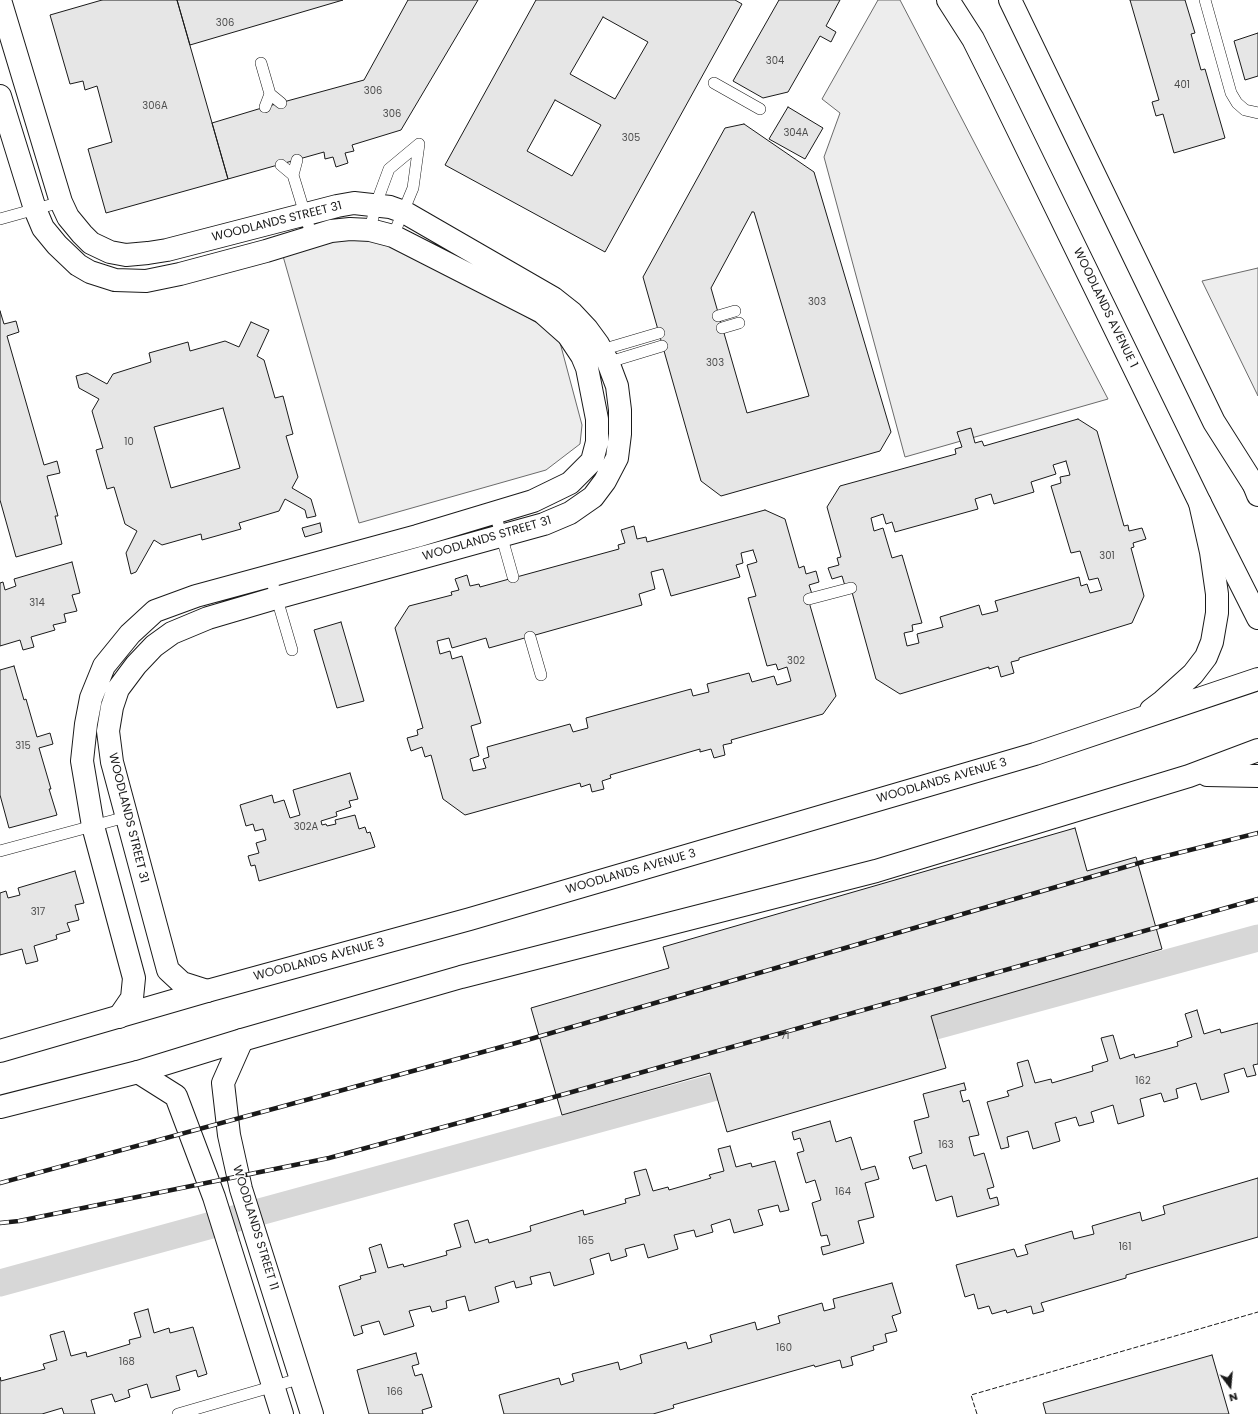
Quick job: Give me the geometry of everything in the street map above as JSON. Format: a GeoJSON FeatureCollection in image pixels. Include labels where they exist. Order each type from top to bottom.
{"type":"FeatureCollection","features":[{"type":"Feature","properties":{"kind":"street","name":"WOODLANDS STREET 31"},"geometry":{"type":"LineString","coordinates":[[0,0],[61,202],[68,217],[91,243],[110,252],[126,255],[168,250],[337,206],[354,203],[376,204],[390,207],[404,212],[553,298],[572,313],[587,329],[595,359],[597,442],[592,461],[570,483],[533,501],[495,513],[352,554],[196,596],[155,611],[130,634],[104,666],[91,698],[86,724],[82,761],[93,826],[134,978],[132,998],[119,1017]]}},
{"type":"Feature","properties":{"kind":"street","name":"WOODLANDS AVENUE 1"},"geometry":{"type":"LineString","coordinates":[[948,0],[973,39],[997,86],[1200,503],[1258,618]]}},
{"type":"Feature","properties":{"kind":"street"},"geometry":{"type":"LineString","coordinates":[[1010,0],[1214,422],[1257,490]]}},
{"type":"Feature","properties":{"kind":"street","name":"WOODLANDS STREET 31"},"geometry":{"type":"LineString","coordinates":[[0,96],[34,209],[43,228],[57,245],[78,265],[90,272],[115,280],[146,281],[180,274],[331,232],[350,229],[370,230],[393,236],[542,312],[595,359],[617,386],[620,410],[620,434],[617,458],[605,481],[593,497],[570,513],[544,524],[208,618],[172,633],[154,646],[136,665],[118,689],[112,707],[108,731],[112,762],[168,970],[182,983],[207,992]]}},
{"type":"Feature","properties":{"kind":"street"},"geometry":{"type":"LineString","coordinates":[[1140,718],[1163,701],[1193,674],[1206,658],[1212,642],[1217,613],[1217,594],[1211,552],[1200,503]]}},
{"type":"Feature","properties":{"kind":"street","name":"WOODLANDS AVENUE 3"},"geometry":{"type":"LineString","coordinates":[[0,1051],[470,919],[1035,754],[1258,679]]}},
{"type":"Feature","properties":{"kind":"street"},"geometry":{"type":"LineString","coordinates":[[0,1107],[138,1072],[461,976],[876,871],[1189,776],[1258,750]]}},
{"type":"Feature","properties":{"kind":"street"},"geometry":{"type":"LineString","coordinates":[[1189,776],[1218,774],[1258,776]]}},
{"type":"Feature","properties":{"kind":"street","name":"WOODLANDS STREET 11"},"geometry":{"type":"LineString","coordinates":[[242,1040],[223,1083],[229,1135],[241,1189],[302,1378],[312,1414]]}},
{"type":"Feature","properties":{"kind":"street"},"geometry":{"type":"LineString","coordinates":[[138,1072],[176,1096],[214,1197],[282,1414]]}},
{"type":"Feature","properties":{"kind":"lane"},"geometry":{"type":"LineString","coordinates":[[1205,0],[1231,93],[1237,103],[1245,110],[1258,113]]}},
{"type":"Feature","properties":{"kind":"lane"},"geometry":{"type":"LineString","coordinates":[[261,63],[270,94],[281,103]]}},
{"type":"Feature","properties":{"kind":"lane"},"geometry":{"type":"LineString","coordinates":[[714,83],[760,109]]}},
{"type":"Feature","properties":{"kind":"lane"},"geometry":{"type":"LineString","coordinates":[[265,107],[270,94]]}},
{"type":"Feature","properties":{"kind":"lane"},"geometry":{"type":"LineString","coordinates":[[370,230],[376,204],[389,169],[419,144],[413,188],[393,236]]}},
{"type":"Feature","properties":{"kind":"lane"},"geometry":{"type":"LineString","coordinates":[[293,175],[297,160]]}},
{"type":"Feature","properties":{"kind":"lane"},"geometry":{"type":"LineString","coordinates":[[282,165],[293,175],[312,237]]}},
{"type":"Feature","properties":{"kind":"lane"},"geometry":{"type":"LineString","coordinates":[[0,219],[61,202]]}},
{"type":"Feature","properties":{"kind":"lane"},"geometry":{"type":"LineString","coordinates":[[718,316],[735,311]]}},
{"type":"Feature","properties":{"kind":"lane"},"geometry":{"type":"LineString","coordinates":[[722,328],[739,323]]}},
{"type":"Feature","properties":{"kind":"lane"},"geometry":{"type":"LineString","coordinates":[[595,359],[659,333]]}},
{"type":"Feature","properties":{"kind":"lane"},"geometry":{"type":"LineString","coordinates":[[595,359],[662,346]]}},
{"type":"Feature","properties":{"kind":"lane"},"geometry":{"type":"LineString","coordinates":[[495,513],[513,577]]}},
{"type":"Feature","properties":{"kind":"lane"},"geometry":{"type":"LineString","coordinates":[[270,575],[292,650]]}},
{"type":"Feature","properties":{"kind":"lane"},"geometry":{"type":"LineString","coordinates":[[809,600],[851,588]]}},
{"type":"Feature","properties":{"kind":"lane"},"geometry":{"type":"LineString","coordinates":[[530,637],[541,675]]}},
{"type":"Feature","properties":{"kind":"lane"},"geometry":{"type":"LineString","coordinates":[[0,851],[126,817]]}},
{"type":"Feature","properties":{"kind":"lane"},"geometry":{"type":"LineString","coordinates":[[178,1414],[302,1378]]}},
{"type":"Feature","properties":{"kind":"shaded area"},"geometry":{"type":"Polygon","coordinates":[[[878,0],[900,0],[1108,399],[905,457],[824,157],[840,113],[822,99],[878,0]]]}},
{"type":"Feature","properties":{"kind":"shaded area"},"geometry":{"type":"Polygon","coordinates":[[[347,238],[397,242],[558,335],[582,425],[580,444],[546,470],[359,523],[283,256],[347,238]]]}},
{"type":"Feature","properties":{"kind":"shaded area"},"geometry":{"type":"Polygon","coordinates":[[[1258,268],[1258,396],[1202,281],[1258,268]]]}},
{"type":"Feature","properties":{"kind":"building"},"geometry":{"type":"Polygon","coordinates":[[[102,0],[177,0],[228,179],[106,213],[88,149],[112,142],[97,86],[85,90],[83,81],[70,84],[50,15],[102,0]]]}},
{"type":"Feature","properties":{"kind":"building"},"geometry":{"type":"Polygon","coordinates":[[[177,0],[343,0],[190,45],[177,0]]]}},
{"type":"Feature","properties":{"kind":"building"},"geometry":{"type":"Polygon","coordinates":[[[408,0],[478,0],[401,130],[352,145],[354,151],[345,153],[348,163],[336,167],[333,157],[325,159],[324,152],[228,179],[212,123],[364,80],[408,0]]]}},
{"type":"Feature","properties":{"kind":"building"},"geometry":{"type":"Polygon","coordinates":[[[536,0],[735,0],[742,4],[605,252],[445,165],[536,0]],[[603,17],[570,74],[615,99],[648,42],[603,17]],[[555,100],[527,151],[572,176],[601,125],[555,100]]]}},
{"type":"Feature","properties":{"kind":"building"},"geometry":{"type":"Polygon","coordinates":[[[779,0],[840,0],[826,26],[836,32],[831,42],[820,36],[788,92],[763,98],[733,81],[779,0]]]}},
{"type":"Feature","properties":{"kind":"building"},"geometry":{"type":"Polygon","coordinates":[[[1130,0],[1185,0],[1195,33],[1191,34],[1201,70],[1205,69],[1225,138],[1174,153],[1163,114],[1156,116],[1152,102],[1159,100],[1130,0]]]}},
{"type":"Feature","properties":{"kind":"building"},"geometry":{"type":"Polygon","coordinates":[[[1258,33],[1258,76],[1245,80],[1234,41],[1258,33]]]}},
{"type":"Feature","properties":{"kind":"building"},"geometry":{"type":"Polygon","coordinates":[[[788,107],[823,128],[805,159],[769,139],[788,107]]]}},
{"type":"Feature","properties":{"kind":"building"},"geometry":{"type":"Polygon","coordinates":[[[744,124],[814,172],[891,432],[880,451],[721,496],[701,481],[643,277],[725,128],[744,124]],[[752,212],[711,288],[747,413],[809,396],[754,212],[752,212]]]}},
{"type":"Feature","properties":{"kind":"building"},"geometry":{"type":"Polygon","coordinates":[[[0,311],[4,324],[16,321],[19,332],[7,336],[44,465],[57,461],[60,473],[47,476],[58,516],[55,516],[62,544],[16,557],[0,500],[0,311]]]}},
{"type":"Feature","properties":{"kind":"building"},"geometry":{"type":"Polygon","coordinates":[[[251,322],[269,330],[257,356],[264,360],[275,398],[283,396],[293,434],[286,436],[298,477],[292,488],[311,499],[316,516],[307,518],[305,510],[285,499],[279,511],[239,523],[241,529],[202,540],[201,534],[162,545],[154,540],[136,572],[131,574],[126,553],[137,531],[125,524],[114,487],[107,489],[96,450],[103,448],[92,411],[99,399],[79,388],[76,376],[87,373],[107,384],[113,374],[151,362],[149,353],[188,342],[190,351],[225,341],[239,347],[251,322]],[[223,408],[154,427],[171,488],[240,468],[223,408]]]}},
{"type":"Feature","properties":{"kind":"building"},"geometry":{"type":"Polygon","coordinates":[[[1078,419],[1097,431],[1124,526],[1128,525],[1129,531],[1142,528],[1146,539],[1133,543],[1134,547],[1131,548],[1144,596],[1132,623],[1019,658],[1019,660],[1011,662],[1014,673],[1001,677],[998,666],[989,669],[989,667],[900,694],[876,679],[850,585],[845,586],[842,576],[832,579],[828,568],[839,565],[837,558],[841,557],[827,507],[840,486],[956,454],[955,449],[962,447],[957,432],[971,428],[975,443],[982,441],[984,446],[1078,419]],[[1066,461],[1053,465],[1056,474],[1031,482],[1034,492],[994,504],[991,494],[975,499],[978,509],[895,532],[892,522],[886,524],[883,514],[871,518],[874,531],[883,528],[892,558],[902,555],[922,623],[912,625],[913,631],[904,633],[907,646],[919,643],[917,634],[943,627],[940,617],[979,605],[982,615],[998,611],[995,601],[1079,577],[1081,586],[1087,584],[1090,593],[1102,590],[1098,578],[1089,580],[1080,551],[1071,553],[1051,486],[1061,483],[1060,477],[1070,475],[1066,461]]]}},
{"type":"Feature","properties":{"kind":"building"},"geometry":{"type":"Polygon","coordinates":[[[765,510],[785,519],[799,568],[804,566],[806,574],[816,571],[819,582],[809,585],[812,594],[807,595],[836,696],[823,714],[731,740],[732,743],[723,745],[725,755],[714,758],[711,749],[700,752],[700,749],[610,775],[611,778],[602,781],[604,789],[592,792],[590,784],[581,787],[580,783],[465,815],[443,799],[431,755],[425,757],[422,747],[411,751],[407,738],[418,735],[417,730],[423,728],[395,628],[409,606],[452,595],[451,592],[459,590],[455,579],[467,575],[470,586],[479,584],[480,587],[619,549],[618,545],[625,543],[621,530],[634,526],[637,539],[646,537],[647,542],[765,510]],[[753,550],[741,553],[743,563],[736,565],[740,577],[671,596],[663,569],[651,572],[655,589],[639,594],[642,605],[489,648],[486,638],[452,648],[449,638],[437,641],[440,654],[450,651],[452,659],[462,656],[481,723],[471,726],[479,756],[470,759],[473,771],[486,768],[483,759],[489,757],[487,747],[570,724],[573,732],[588,728],[586,718],[691,689],[693,696],[709,692],[707,684],[749,673],[752,682],[774,676],[777,685],[791,681],[787,667],[778,670],[776,664],[767,666],[748,598],[756,596],[747,565],[757,562],[753,550]]]}},
{"type":"Feature","properties":{"kind":"building"},"geometry":{"type":"Polygon","coordinates":[[[320,523],[322,532],[305,537],[302,528],[320,523]]]}},
{"type":"Feature","properties":{"kind":"building"},"geometry":{"type":"Polygon","coordinates":[[[72,562],[80,593],[72,595],[77,611],[64,614],[66,622],[53,625],[55,630],[31,637],[34,647],[23,650],[20,640],[0,646],[0,583],[3,582],[5,590],[16,586],[14,579],[72,562]]]}},
{"type":"Feature","properties":{"kind":"building"},"geometry":{"type":"Polygon","coordinates":[[[341,622],[364,701],[337,708],[314,630],[341,622]]]}},
{"type":"Feature","properties":{"kind":"building"},"geometry":{"type":"Polygon","coordinates":[[[14,666],[24,700],[26,699],[37,737],[50,733],[53,744],[39,748],[57,815],[9,828],[0,795],[0,670],[14,666]]]}},
{"type":"Feature","properties":{"kind":"building"},"geometry":{"type":"Polygon","coordinates":[[[350,773],[358,799],[349,801],[351,807],[336,812],[337,816],[321,821],[322,825],[326,824],[327,826],[336,824],[335,820],[355,815],[359,829],[365,827],[367,833],[370,832],[375,847],[259,881],[255,865],[251,866],[248,856],[259,853],[256,843],[266,840],[263,829],[255,831],[253,824],[246,826],[240,805],[272,795],[274,803],[284,800],[290,818],[300,815],[293,790],[350,773]]]}},
{"type":"Feature","properties":{"kind":"building"},"geometry":{"type":"Polygon","coordinates":[[[1075,828],[1087,871],[1136,857],[1162,949],[931,1016],[946,1068],[727,1132],[710,1073],[562,1115],[531,1008],[669,968],[663,947],[1075,828]]]}},
{"type":"Feature","properties":{"kind":"building"},"geometry":{"type":"Polygon","coordinates":[[[75,871],[84,903],[75,905],[79,920],[67,923],[70,931],[56,935],[57,939],[34,946],[38,961],[26,964],[22,949],[0,955],[0,893],[6,891],[8,898],[20,895],[18,888],[75,871]]]}},
{"type":"Feature","properties":{"kind":"building"},"geometry":{"type":"Polygon","coordinates":[[[1197,1010],[1204,1034],[1220,1029],[1221,1033],[1258,1023],[1258,1064],[1253,1065],[1256,1075],[1247,1077],[1244,1068],[1224,1074],[1229,1092],[1201,1100],[1196,1083],[1176,1089],[1178,1098],[1164,1102],[1161,1093],[1140,1099],[1144,1116],[1118,1124],[1113,1105],[1091,1112],[1094,1122],[1079,1126],[1076,1117],[1055,1123],[1060,1141],[1033,1149],[1028,1131],[1007,1137],[1009,1147],[1001,1149],[987,1102],[1009,1096],[1007,1091],[1023,1086],[1017,1063],[1028,1060],[1035,1083],[1051,1079],[1052,1083],[1093,1071],[1092,1066],[1108,1061],[1101,1038],[1113,1035],[1120,1059],[1134,1054],[1135,1058],[1178,1046],[1177,1042],[1192,1037],[1185,1014],[1197,1010]]]}},
{"type":"Feature","properties":{"kind":"building"},"geometry":{"type":"Polygon","coordinates":[[[964,1083],[966,1090],[960,1091],[963,1102],[969,1100],[979,1135],[969,1137],[974,1156],[984,1153],[994,1187],[987,1189],[990,1199],[997,1197],[999,1205],[957,1217],[952,1196],[936,1201],[926,1165],[913,1169],[909,1157],[922,1153],[914,1121],[929,1117],[923,1094],[964,1083]]]}},
{"type":"Feature","properties":{"kind":"building"},"geometry":{"type":"Polygon","coordinates":[[[830,1121],[836,1142],[851,1137],[861,1170],[875,1166],[879,1179],[865,1183],[874,1217],[858,1221],[864,1243],[823,1255],[821,1247],[830,1245],[827,1235],[821,1236],[812,1203],[821,1200],[815,1180],[806,1183],[797,1153],[804,1151],[800,1138],[794,1140],[792,1132],[830,1121]]]}},
{"type":"Feature","properties":{"kind":"building"},"geometry":{"type":"Polygon","coordinates":[[[730,1146],[736,1167],[751,1163],[752,1167],[775,1161],[789,1210],[780,1212],[778,1205],[758,1210],[763,1225],[734,1233],[730,1219],[711,1225],[713,1232],[696,1237],[694,1230],[674,1235],[678,1249],[648,1258],[644,1244],[625,1249],[627,1256],[611,1261],[609,1253],[590,1259],[594,1274],[554,1286],[550,1272],[530,1277],[532,1284],[516,1288],[514,1281],[495,1287],[499,1302],[469,1311],[465,1296],[446,1301],[447,1308],[432,1312],[430,1306],[409,1311],[414,1326],[384,1335],[379,1321],[361,1326],[363,1333],[354,1336],[339,1286],[361,1279],[360,1276],[376,1272],[369,1248],[381,1244],[388,1268],[403,1264],[404,1267],[447,1255],[446,1251],[461,1247],[454,1224],[468,1220],[475,1243],[488,1239],[489,1243],[531,1231],[530,1226],[583,1210],[584,1215],[626,1203],[625,1199],[640,1195],[634,1172],[646,1169],[653,1191],[668,1187],[669,1190],[711,1178],[709,1175],[724,1171],[718,1149],[730,1146]]]}},
{"type":"Feature","properties":{"kind":"building"},"geometry":{"type":"Polygon","coordinates":[[[1258,1178],[1258,1237],[1126,1275],[1126,1278],[1041,1303],[1044,1311],[1033,1314],[1031,1306],[1007,1313],[1006,1310],[992,1314],[989,1306],[978,1309],[974,1294],[965,1297],[956,1265],[1014,1249],[1017,1257],[1028,1254],[1025,1245],[1072,1231],[1074,1239],[1094,1234],[1092,1226],[1140,1212],[1142,1221],[1165,1214],[1163,1206],[1258,1178]]]}},
{"type":"Feature","properties":{"kind":"building"},"geometry":{"type":"Polygon","coordinates":[[[892,1283],[901,1313],[892,1316],[897,1331],[885,1334],[887,1342],[873,1346],[874,1350],[851,1357],[853,1365],[842,1368],[840,1360],[815,1367],[814,1365],[673,1405],[674,1408],[653,1414],[504,1414],[499,1395],[559,1378],[561,1385],[574,1381],[572,1374],[618,1362],[620,1370],[642,1363],[640,1355],[686,1342],[688,1349],[712,1342],[710,1335],[755,1322],[757,1330],[780,1323],[778,1316],[822,1303],[824,1311],[835,1308],[833,1299],[892,1283]]]}},
{"type":"Feature","properties":{"kind":"building"},"geometry":{"type":"Polygon","coordinates":[[[148,1309],[154,1333],[169,1328],[170,1333],[193,1327],[207,1374],[198,1377],[196,1370],[176,1376],[180,1390],[151,1398],[147,1384],[128,1390],[130,1397],[115,1402],[112,1394],[91,1400],[95,1414],[64,1414],[62,1408],[42,1414],[0,1414],[0,1377],[1,1381],[45,1369],[43,1364],[57,1360],[50,1335],[64,1331],[71,1356],[86,1352],[87,1357],[130,1344],[129,1340],[141,1337],[134,1313],[148,1309]]]}},
{"type":"Feature","properties":{"kind":"building"},"geometry":{"type":"Polygon","coordinates":[[[416,1353],[419,1364],[412,1366],[415,1376],[422,1374],[432,1407],[422,1410],[423,1414],[369,1414],[357,1370],[416,1353]]]}},
{"type":"Feature","properties":{"kind":"building"},"geometry":{"type":"Polygon","coordinates":[[[1212,1355],[1229,1414],[1046,1414],[1043,1403],[1212,1355]]]}},
{"type":"Feature","properties":{"kind":"waterway"},"geometry":{"type":"LineString","coordinates":[[899,1036],[1258,938]]}},
{"type":"Feature","properties":{"kind":"waterway"},"geometry":{"type":"LineString","coordinates":[[0,1283],[749,1078]]}},
{"type":"Feature","properties":{"kind":"railway"},"geometry":{"type":"LineString","coordinates":[[0,1183],[527,1040],[1146,861],[1258,833]]}},
{"type":"Feature","properties":{"kind":"railway"},"geometry":{"type":"LineString","coordinates":[[0,1223],[19,1221],[329,1158],[547,1099],[1258,899]]}},
{"type":"Feature","properties":{"kind":"fence"},"geometry":{"type":"LineString","coordinates":[[977,1414],[971,1395],[1258,1312]]}}]}
